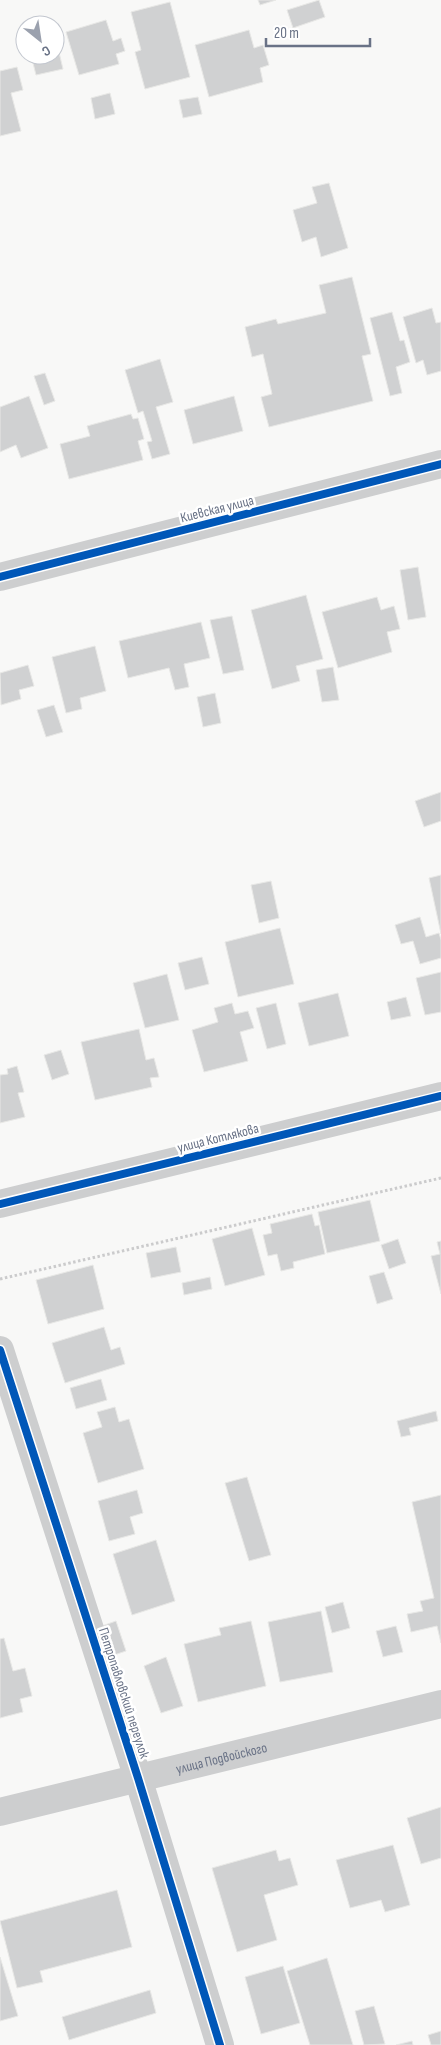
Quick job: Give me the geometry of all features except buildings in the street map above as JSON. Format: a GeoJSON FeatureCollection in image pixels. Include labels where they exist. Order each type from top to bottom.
{"type":"FeatureCollection","features":[{"type":"Feature","properties":{"kind":"street","name":"Киевская улица"},"geometry":{"type":"LineString","coordinates":[[0,577],[441,464]]}},
{"type":"Feature","properties":{"kind":"street","name":"улица Котлякова"},"geometry":{"type":"LineString","coordinates":[[0,1204],[441,1096]]}},
{"type":"Feature","properties":{"kind":"street","name":"Петропавловский переулок"},"geometry":{"type":"LineString","coordinates":[[0,1350],[138,1778],[220,2045]]}},
{"type":"Feature","properties":{"kind":"street","name":"улица Подвойского"},"geometry":{"type":"LineString","coordinates":[[0,1812],[441,1704]]}},
{"type":"Feature","properties":{"kind":"path"},"geometry":{"type":"LineString","coordinates":[[0,1279],[441,1178]]}},
{"type":"Feature","properties":{"kind":"cycle path"},"geometry":{"type":"LineString","coordinates":[[0,577],[441,464]]}},
{"type":"Feature","properties":{"kind":"cycle path"},"geometry":{"type":"LineString","coordinates":[[0,1204],[441,1096]]}},
{"type":"Feature","properties":{"kind":"cycle path"},"geometry":{"type":"LineString","coordinates":[[0,1350],[138,1778],[220,2045]]}}]}
